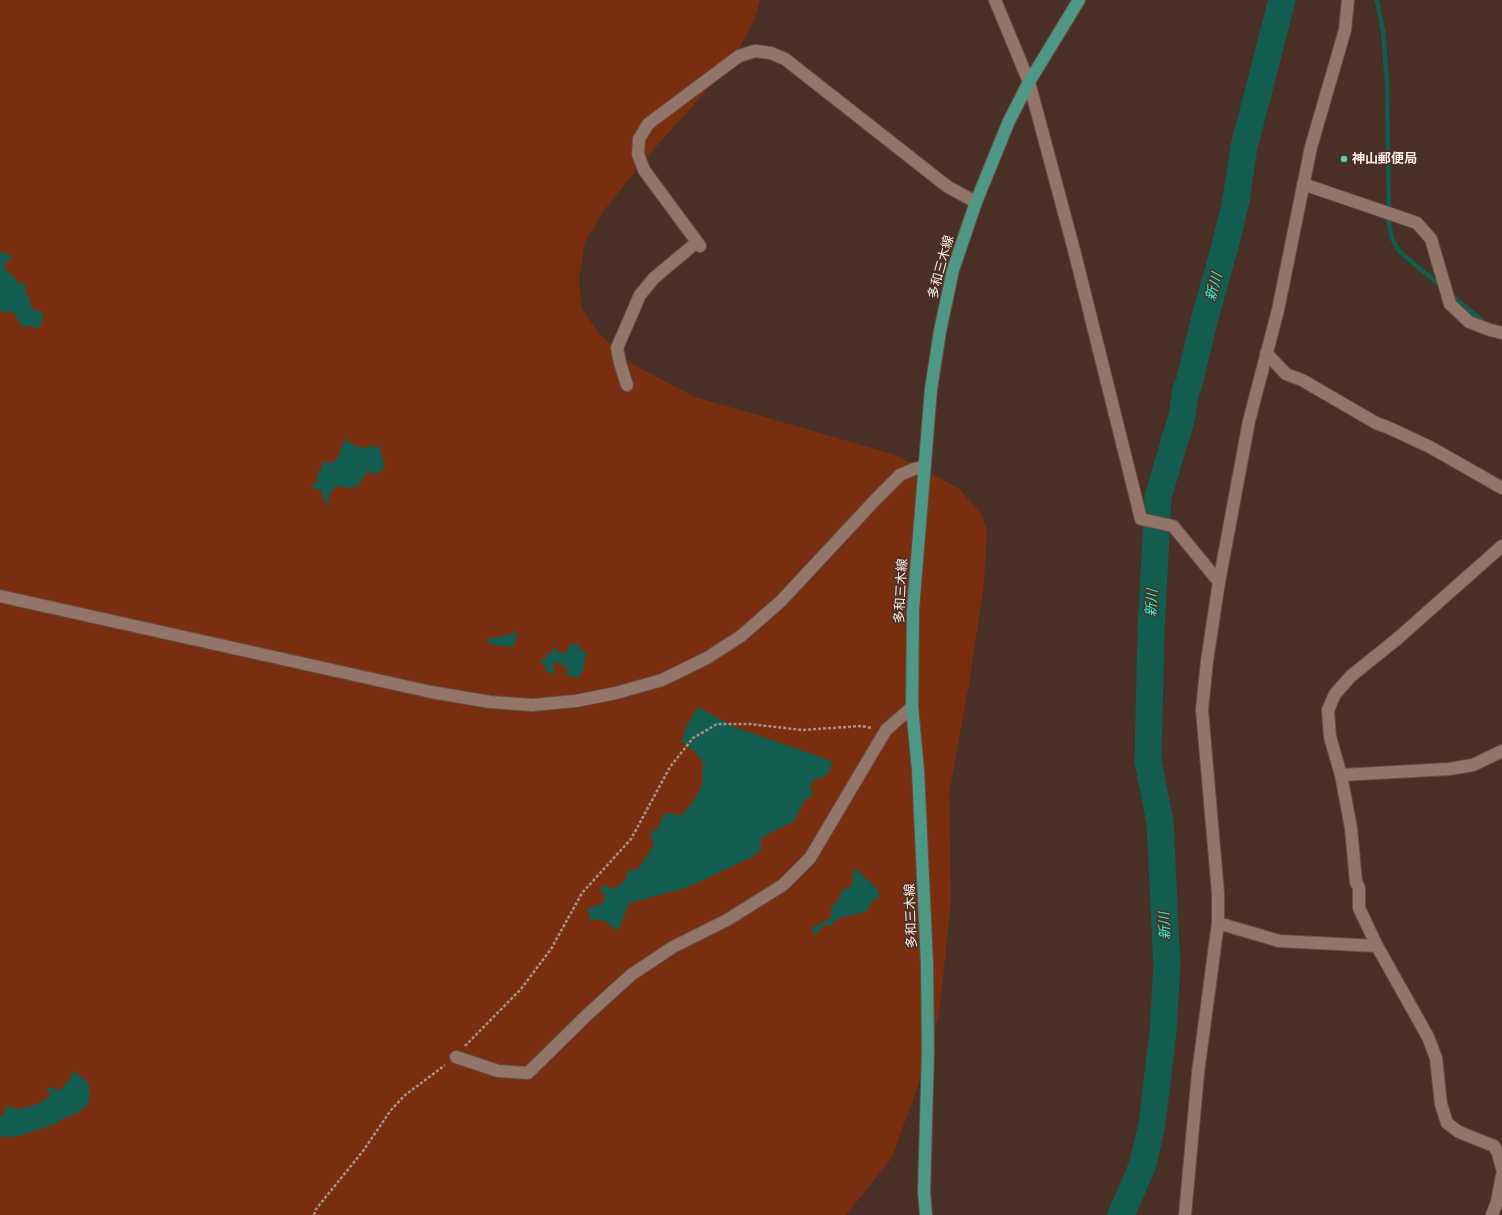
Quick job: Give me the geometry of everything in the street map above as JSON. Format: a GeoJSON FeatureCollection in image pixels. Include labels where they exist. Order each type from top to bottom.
{"type":"FeatureCollection","features":[{"type":"Feature","properties":{"kind":"main road","name":"多和三木線"},"geometry":{"type":"LineString","coordinates":[[926,1215],[924,1192],[928,1051],[927,964],[919,777],[912,708],[913,608],[931,389],[940,331],[953,270],[976,202],[1009,121],[1029,82],[1079,0]]}},
{"type":"Feature","properties":{"kind":"street"},"geometry":{"type":"LineString","coordinates":[[995,0],[1029,82],[1074,250],[1141,519],[1173,526],[1218,582]]}},
{"type":"Feature","properties":{"kind":"street"},"geometry":{"type":"LineString","coordinates":[[1185,1215],[1198,1073],[1218,922],[1218,886],[1202,710],[1218,582],[1249,421],[1278,310],[1311,147],[1344,30],[1348,0]]}},
{"type":"Feature","properties":{"kind":"street"},"geometry":{"type":"LineString","coordinates":[[627,385],[617,348],[640,295],[654,278],[699,244],[644,170],[638,154],[641,132],[648,124],[739,56],[755,51],[771,53],[785,59],[948,187],[976,202]]}},
{"type":"Feature","properties":{"kind":"street"},"geometry":{"type":"LineString","coordinates":[[1303,184],[1417,223],[1431,239],[1450,304],[1469,322],[1490,330],[1502,332]]}},
{"type":"Feature","properties":{"kind":"street"},"geometry":{"type":"LineString","coordinates":[[1266,353],[1286,374],[1302,380],[1376,423],[1430,448],[1502,488]]}},
{"type":"Feature","properties":{"kind":"street"},"geometry":{"type":"LineString","coordinates":[[0,596],[431,692],[490,702],[532,705],[576,702],[616,694],[662,680],[707,658],[741,636],[781,601],[900,475],[914,468],[924,467]]}},
{"type":"Feature","properties":{"kind":"street"},"geometry":{"type":"LineString","coordinates":[[1502,546],[1397,639],[1351,676],[1335,694],[1328,710],[1330,737],[1341,775],[1351,828],[1356,882],[1359,888],[1359,908],[1377,946],[1428,1037],[1436,1058],[1441,1104],[1447,1123],[1459,1132],[1494,1146],[1498,1152],[1502,1168]]}},
{"type":"Feature","properties":{"kind":"street"},"geometry":{"type":"LineString","coordinates":[[456,1057],[498,1071],[528,1073],[588,1014],[631,975],[673,947],[727,920],[783,885],[810,858],[886,730],[912,708]]}},
{"type":"Feature","properties":{"kind":"street"},"geometry":{"type":"LineString","coordinates":[[1341,775],[1449,769],[1473,765],[1502,751]]}},
{"type":"Feature","properties":{"kind":"street"},"geometry":{"type":"LineString","coordinates":[[1218,922],[1279,941],[1377,946]]}},
{"type":"Feature","properties":{"kind":"street"},"geometry":{"type":"LineString","coordinates":[[1492,1215],[1497,1202],[1502,1175]]}},
{"type":"Feature","properties":{"kind":"path"},"geometry":{"type":"LineString","coordinates":[[314,1215],[316,1210],[363,1151],[404,1095],[456,1057],[488,1021],[521,989],[551,949],[582,893],[631,839],[670,767],[693,738],[717,724],[750,724],[802,730],[861,726],[886,730]]}},
{"type":"Feature","properties":{"kind":"shaded area"},"geometry":{"type":"Polygon","coordinates":[[[0,0],[760,0],[755,17],[735,58],[648,156],[605,209],[585,242],[579,279],[582,309],[599,333],[632,364],[695,397],[896,455],[958,488],[980,512],[987,531],[984,583],[969,684],[949,793],[951,902],[939,1014],[917,1089],[891,1159],[846,1215],[0,1215],[0,0]]]}},
{"type":"Feature","properties":{"kind":"water"},"geometry":{"type":"Polygon","coordinates":[[[0,253],[7,253],[13,258],[6,261],[4,269],[15,277],[18,283],[26,283],[25,291],[30,300],[30,305],[34,311],[39,310],[44,315],[41,325],[37,328],[29,326],[23,327],[12,311],[2,313],[0,309],[0,253]]]}},
{"type":"Feature","properties":{"kind":"water"},"geometry":{"type":"Polygon","coordinates":[[[345,439],[355,446],[368,448],[370,445],[375,448],[379,444],[381,455],[385,464],[383,469],[377,474],[367,472],[358,486],[350,488],[336,486],[328,497],[330,505],[324,500],[321,490],[310,487],[318,481],[317,472],[321,471],[323,461],[331,463],[337,459],[345,439]]]}},
{"type":"Feature","properties":{"kind":"water"},"geometry":{"type":"Polygon","coordinates":[[[517,631],[515,644],[509,647],[490,644],[487,639],[508,635],[517,631]]]}},
{"type":"Feature","properties":{"kind":"water"},"geometry":{"type":"Polygon","coordinates":[[[578,643],[580,650],[584,651],[587,655],[584,660],[585,666],[578,678],[565,674],[568,668],[556,662],[552,664],[555,670],[553,674],[548,672],[540,660],[546,659],[546,653],[551,655],[552,649],[556,648],[558,653],[566,653],[569,645],[578,643]]]}},
{"type":"Feature","properties":{"kind":"water"},"geometry":{"type":"Polygon","coordinates":[[[698,707],[737,728],[832,761],[829,773],[821,778],[815,779],[810,785],[812,792],[811,798],[806,798],[794,821],[761,838],[761,850],[750,858],[686,888],[629,903],[619,929],[615,929],[603,920],[590,920],[588,909],[603,903],[605,895],[600,889],[604,885],[614,889],[625,881],[627,872],[639,868],[654,845],[651,838],[651,831],[658,829],[664,813],[682,815],[694,800],[702,785],[703,762],[696,753],[682,742],[686,727],[698,707]]]}},
{"type":"Feature","properties":{"kind":"water"},"geometry":{"type":"Polygon","coordinates":[[[855,868],[877,889],[880,897],[873,900],[866,912],[842,917],[835,921],[831,926],[823,925],[819,932],[815,935],[811,928],[831,918],[831,907],[838,901],[842,890],[852,886],[852,877],[855,868]]]}},
{"type":"Feature","properties":{"kind":"water"},"geometry":{"type":"Polygon","coordinates":[[[74,1070],[79,1076],[88,1081],[90,1097],[87,1105],[78,1113],[64,1118],[55,1124],[14,1137],[0,1137],[0,1116],[3,1115],[7,1106],[19,1109],[32,1106],[43,1101],[51,1095],[45,1087],[60,1090],[70,1079],[74,1070]]]}},
{"type":"Feature","properties":{"kind":"waterway","name":"新川"},"geometry":{"type":"LineString","coordinates":[[1121,1215],[1143,1164],[1152,1124],[1163,1032],[1167,967],[1160,822],[1148,761],[1151,632],[1158,497],[1182,416],[1186,389],[1189,384],[1203,325],[1225,246],[1236,200],[1244,147],[1282,0]]}},
{"type":"Feature","properties":{"kind":"waterway"},"geometry":{"type":"LineString","coordinates":[[1377,0],[1383,31],[1387,81],[1389,224],[1392,238],[1399,251],[1442,287]]}},
{"type":"Feature","properties":{"kind":"waterway"},"geometry":{"type":"LineString","coordinates":[[1450,294],[1486,324]]}},
{"type":"Feature","properties":{"kind":"place","name":"神山郵便局"},"geometry":{"type":"Point","coordinates":[1344,159]}}]}
